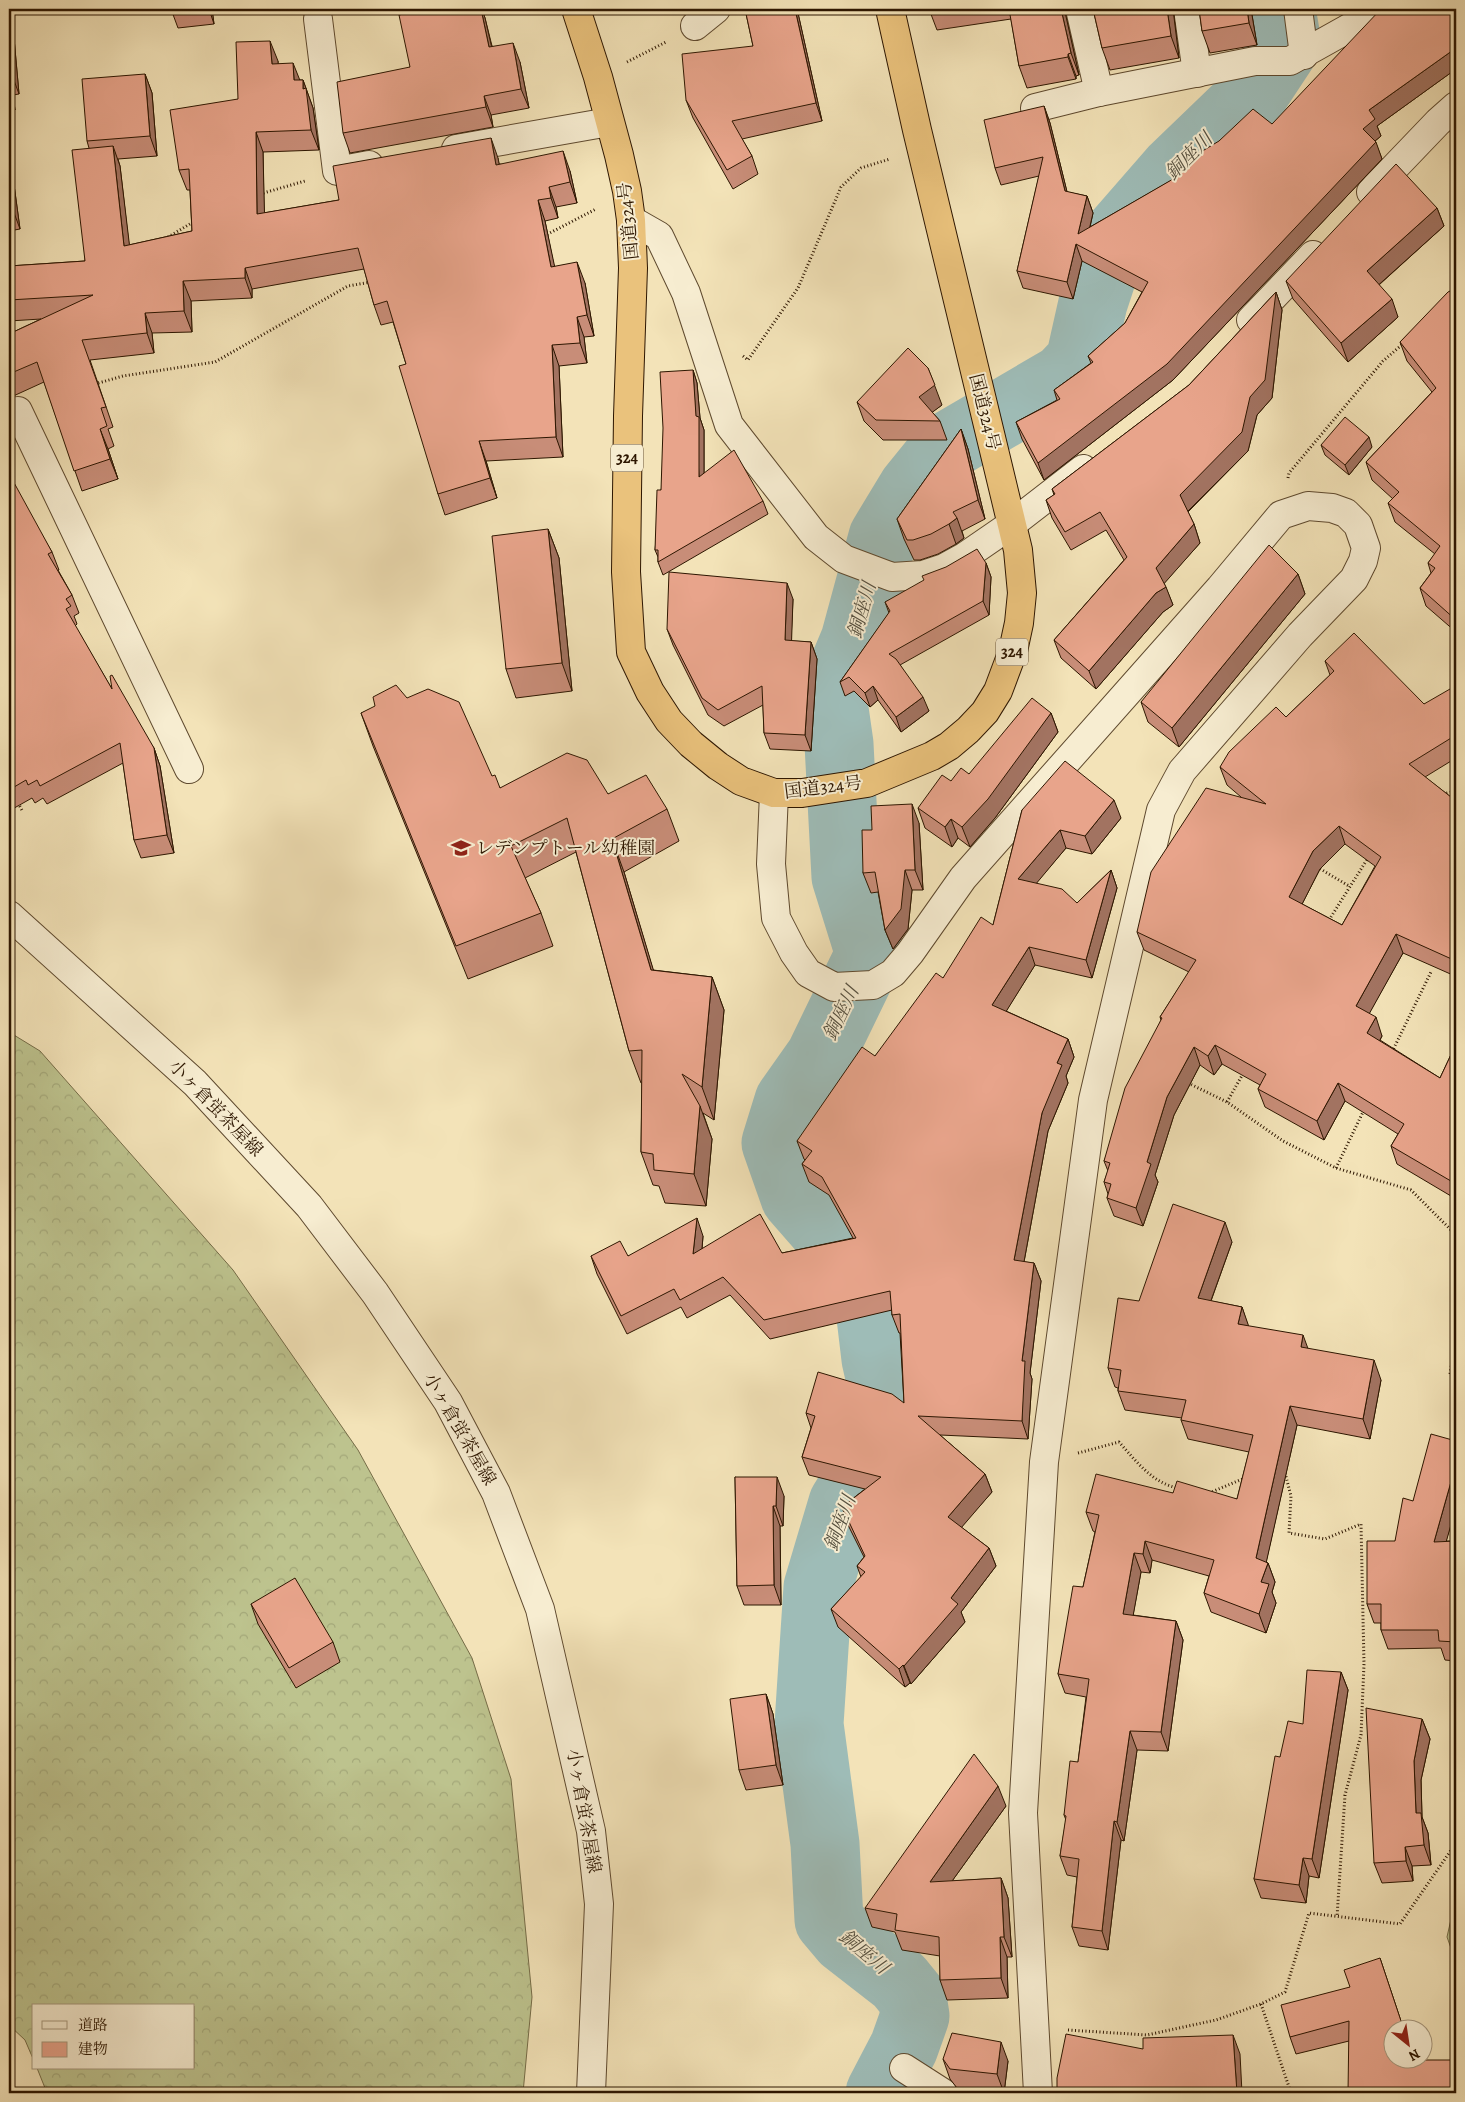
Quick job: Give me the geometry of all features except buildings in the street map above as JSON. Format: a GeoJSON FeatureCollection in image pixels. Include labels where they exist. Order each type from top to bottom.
{"type":"FeatureCollection","features":[{"type":"Feature","properties":{"kind":"highway","name":"国道324号"},"geometry":{"type":"LineString","coordinates":[[576,9],[598,77],[627,191],[631,220],[633,268],[628,416],[626,572],[632,652],[650,692],[669,721],[691,744],[718,766],[741,781],[774,793],[802,793],[867,783],[915,764],[949,746],[985,712],[998,691],[1012,651],[1019,623],[1022,593],[1018,550],[890,9]]}},
{"type":"Feature","properties":{"kind":"street"},"geometry":{"type":"LineString","coordinates":[[695,26],[716,9]]}},
{"type":"Feature","properties":{"kind":"street"},"geometry":{"type":"LineString","coordinates":[[1080,9],[1099,92]]}},
{"type":"Feature","properties":{"kind":"street"},"geometry":{"type":"LineString","coordinates":[[1188,9],[1197,73]]}},
{"type":"Feature","properties":{"kind":"street"},"geometry":{"type":"LineString","coordinates":[[1297,58],[1298,9]]}},
{"type":"Feature","properties":{"kind":"street"},"geometry":{"type":"LineString","coordinates":[[1034,108],[1099,92],[1256,61],[1297,58],[1383,9]]}},
{"type":"Feature","properties":{"kind":"street"},"geometry":{"type":"LineString","coordinates":[[318,19],[337,170],[396,160]]}},
{"type":"Feature","properties":{"kind":"street"},"geometry":{"type":"LineString","coordinates":[[1355,210],[1438,122],[1456,106]]}},
{"type":"Feature","properties":{"kind":"street"},"geometry":{"type":"LineString","coordinates":[[434,153],[609,122]]}},
{"type":"Feature","properties":{"kind":"street"},"geometry":{"type":"LineString","coordinates":[[631,220],[659,236],[686,293],[729,425],[816,537],[844,559],[892,577],[923,575],[944,568],[1012,524],[1106,452]]}},
{"type":"Feature","properties":{"kind":"street"},"geometry":{"type":"LineString","coordinates":[[1232,341],[1327,239]]}},
{"type":"Feature","properties":{"kind":"street"},"geometry":{"type":"LineString","coordinates":[[18,411],[189,769]]}},
{"type":"Feature","properties":{"kind":"street"},"geometry":{"type":"LineString","coordinates":[[774,793],[771,864],[776,918],[794,954],[808,973],[834,987],[873,985],[894,973],[963,878],[1213,595],[1281,515],[1308,506],[1332,508],[1346,513],[1358,525],[1366,548],[1363,561],[1354,578],[1300,635],[1182,772],[1161,810],[1093,1100],[1044,1462],[1023,1812],[1038,2093]]}},
{"type":"Feature","properties":{"kind":"street","name":"小ヶ倉蛍茶屋線"},"geometry":{"type":"LineString","coordinates":[[9,914],[195,1083],[310,1206],[375,1293],[448,1402],[496,1493],[540,1609],[591,1830],[599,1904],[591,2093]]}},
{"type":"Feature","properties":{"kind":"street"},"geometry":{"type":"LineString","coordinates":[[904,2068],[943,2093]]}},
{"type":"Feature","properties":{"kind":"path"},"geometry":{"type":"LineString","coordinates":[[598,77],[695,26]]}},
{"type":"Feature","properties":{"kind":"path"},"geometry":{"type":"LineString","coordinates":[[698,328],[748,360],[798,288],[841,187],[861,168],[922,150]]}},
{"type":"Feature","properties":{"kind":"path"},"geometry":{"type":"LineString","coordinates":[[252,197],[337,170]]}},
{"type":"Feature","properties":{"kind":"path"},"geometry":{"type":"LineString","coordinates":[[537,237],[545,236],[627,191]]}},
{"type":"Feature","properties":{"kind":"path"},"geometry":{"type":"LineString","coordinates":[[164,239],[198,220]]}},
{"type":"Feature","properties":{"kind":"path"},"geometry":{"type":"LineString","coordinates":[[94,384],[123,376],[215,362],[348,286],[377,281]]}},
{"type":"Feature","properties":{"kind":"path"},"geometry":{"type":"LineString","coordinates":[[1289,472],[1383,361],[1405,342]]}},
{"type":"Feature","properties":{"kind":"path"},"geometry":{"type":"LineString","coordinates":[[1440,795],[1456,791]]}},
{"type":"Feature","properties":{"kind":"path"},"geometry":{"type":"LineString","coordinates":[[14,795],[23,812]]}},
{"type":"Feature","properties":{"kind":"path"},"geometry":{"type":"LineString","coordinates":[[1329,920],[1369,856]]}},
{"type":"Feature","properties":{"kind":"path"},"geometry":{"type":"LineString","coordinates":[[1314,864],[1349,886]]}},
{"type":"Feature","properties":{"kind":"path"},"geometry":{"type":"LineString","coordinates":[[1388,1061],[1431,972]]}},
{"type":"Feature","properties":{"kind":"path"},"geometry":{"type":"LineString","coordinates":[[1227,1102],[1246,1067]]}},
{"type":"Feature","properties":{"kind":"path"},"geometry":{"type":"LineString","coordinates":[[1184,1081],[1227,1102],[1283,1141],[1336,1168],[1411,1190],[1452,1231],[1456,1316]]}},
{"type":"Feature","properties":{"kind":"path"},"geometry":{"type":"LineString","coordinates":[[1336,1168],[1366,1106]]}},
{"type":"Feature","properties":{"kind":"path"},"geometry":{"type":"LineString","coordinates":[[1450,1374],[1456,1337]]}},
{"type":"Feature","properties":{"kind":"path"},"geometry":{"type":"LineString","coordinates":[[1044,1462],[1119,1442],[1146,1473],[1173,1487],[1182,1488]]}},
{"type":"Feature","properties":{"kind":"path"},"geometry":{"type":"LineString","coordinates":[[1284,1471],[1291,1496],[1289,1533],[1325,1539],[1361,1524],[1364,1664],[1361,1735],[1345,1795],[1337,1916]]}},
{"type":"Feature","properties":{"kind":"path"},"geometry":{"type":"LineString","coordinates":[[1200,1491],[1210,1492],[1246,1477]]}},
{"type":"Feature","properties":{"kind":"path"},"geometry":{"type":"LineString","coordinates":[[1036,2028],[1147,2035],[1216,2020],[1261,2004],[1285,1992],[1309,1913],[1400,1924],[1456,1843]]}},
{"type":"Feature","properties":{"kind":"path"},"geometry":{"type":"LineString","coordinates":[[1261,2004],[1291,2093]]}},
{"type":"Feature","properties":{"kind":"green space"},"geometry":{"type":"Polygon","coordinates":[[[9,1032],[40,1051],[233,1270],[358,1450],[472,1658],[511,1779],[532,1997],[523,2093],[47,2093],[38,2070],[195,2070],[195,2004],[32,2004],[32,2056],[25,2040],[9,2025],[9,1032]]]}},
{"type":"Feature","properties":{"kind":"green space"},"geometry":{"type":"Polygon","coordinates":[[[1456,1897],[1456,1962],[1447,1937],[1456,1897]]]}},
{"type":"Feature","properties":{"kind":"waterway","name":"銅座川"},"geometry":{"type":"LineString","coordinates":[[880,2093],[904,2047],[915,2016],[912,1997],[899,1981],[845,1939],[829,1920],[825,1844],[809,1724],[818,1587],[843,1503],[891,1425],[876,1359],[871,1317],[863,1283],[849,1259],[795,1197],[776,1143],[789,1101],[820,1057],[870,954],[846,877],[839,744],[832,695],[855,640],[883,537],[912,489],[946,447],[1064,378],[1080,361],[1093,303],[1114,239],[1175,169],[1256,91],[1287,44],[1281,9]]}},
{"type":"Feature","properties":{"kind":"place","name":"レデンプトール幼稚園"},"geometry":{"type":"Point","coordinates":[461,848]}}]}
